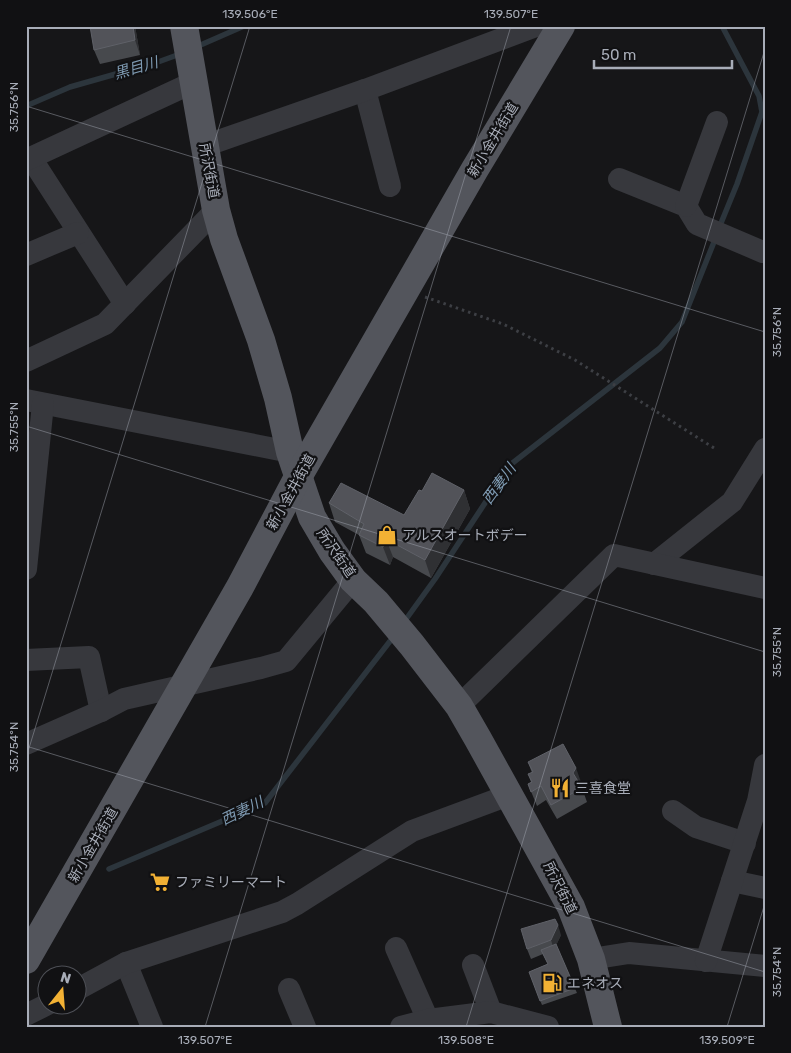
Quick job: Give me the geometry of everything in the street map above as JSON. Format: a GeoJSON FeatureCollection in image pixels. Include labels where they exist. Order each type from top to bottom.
{"type":"FeatureCollection","features":[{"type":"Feature","properties":{"kind":"main road","name":"新小金井街道"},"geometry":{"type":"LineString","coordinates":[[26,960],[240,587],[294,465],[406,291],[475,169],[561,26]]}},
{"type":"Feature","properties":{"kind":"main road","name":"所沢街道"},"geometry":{"type":"LineString","coordinates":[[188,54],[216,210],[224,239],[261,340],[278,398],[294,465],[312,517],[332,551],[353,580],[376,602],[459,706],[571,907],[591,959],[608,1027]]}},
{"type":"Feature","properties":{"kind":"street"},"geometry":{"type":"LineString","coordinates":[[204,146],[365,90],[536,26]]}},
{"type":"Feature","properties":{"kind":"street"},"geometry":{"type":"LineString","coordinates":[[125,304],[28,159],[188,54]]}},
{"type":"Feature","properties":{"kind":"street"},"geometry":{"type":"LineString","coordinates":[[365,90],[390,186]]}},
{"type":"Feature","properties":{"kind":"street"},"geometry":{"type":"LineString","coordinates":[[686,206],[717,122]]}},
{"type":"Feature","properties":{"kind":"street"},"geometry":{"type":"LineString","coordinates":[[619,178],[686,206],[698,224],[764,252]]}},
{"type":"Feature","properties":{"kind":"street"},"geometry":{"type":"LineString","coordinates":[[26,361],[105,324],[216,210]]}},
{"type":"Feature","properties":{"kind":"street"},"geometry":{"type":"LineString","coordinates":[[26,255],[78,233]]}},
{"type":"Feature","properties":{"kind":"street"},"geometry":{"type":"LineString","coordinates":[[26,569],[35,402],[294,465]]}},
{"type":"Feature","properties":{"kind":"street"},"geometry":{"type":"LineString","coordinates":[[654,564],[732,502],[765,449]]}},
{"type":"Feature","properties":{"kind":"street"},"geometry":{"type":"LineString","coordinates":[[459,706],[614,555],[765,588]]}},
{"type":"Feature","properties":{"kind":"street"},"geometry":{"type":"LineString","coordinates":[[26,744],[124,699],[261,668],[286,660],[353,580]]}},
{"type":"Feature","properties":{"kind":"street"},"geometry":{"type":"LineString","coordinates":[[26,660],[90,657],[101,711]]}},
{"type":"Feature","properties":{"kind":"street"},"geometry":{"type":"LineString","coordinates":[[706,961],[744,843],[761,802],[765,765]]}},
{"type":"Feature","properties":{"kind":"street"},"geometry":{"type":"LineString","coordinates":[[88,984],[126,963],[282,912],[412,831],[509,795]]}},
{"type":"Feature","properties":{"kind":"street"},"geometry":{"type":"LineString","coordinates":[[673,811],[696,827],[744,843]]}},
{"type":"Feature","properties":{"kind":"street"},"geometry":{"type":"LineString","coordinates":[[732,881],[765,888]]}},
{"type":"Feature","properties":{"kind":"street"},"geometry":{"type":"LineString","coordinates":[[396,948],[428,1020]]}},
{"type":"Feature","properties":{"kind":"street"},"geometry":{"type":"LineString","coordinates":[[591,959],[629,953],[765,966]]}},
{"type":"Feature","properties":{"kind":"street"},"geometry":{"type":"LineString","coordinates":[[126,963],[152,1027]]}},
{"type":"Feature","properties":{"kind":"street"},"geometry":{"type":"LineString","coordinates":[[473,965],[490,1012]]}},
{"type":"Feature","properties":{"kind":"street"},"geometry":{"type":"LineString","coordinates":[[289,989],[305,1027]]}},
{"type":"Feature","properties":{"kind":"street"},"geometry":{"type":"LineString","coordinates":[[26,1015],[38,1009]]}},
{"type":"Feature","properties":{"kind":"street"},"geometry":{"type":"LineString","coordinates":[[401,1027],[428,1020],[490,1012],[548,1027]]}},
{"type":"Feature","properties":{"kind":"path"},"geometry":{"type":"LineString","coordinates":[[406,291],[503,324],[575,360],[714,448]]}},
{"type":"Feature","properties":{"kind":"building"},"geometry":{"type":"Polygon","coordinates":[[[90,26],[133,26],[135,40],[94,50],[90,26]]]}},
{"type":"Feature","properties":{"kind":"building"},"geometry":{"type":"Polygon","coordinates":[[[432,473],[464,490],[425,560],[386,539],[383,547],[359,535],[364,524],[329,503],[341,483],[404,515],[419,490],[422,491],[432,473]]]}},
{"type":"Feature","properties":{"kind":"building"},"geometry":{"type":"Polygon","coordinates":[[[563,744],[576,768],[573,773],[582,788],[551,805],[541,786],[531,792],[528,784],[532,782],[528,774],[533,772],[528,762],[563,744]]]}},
{"type":"Feature","properties":{"kind":"building"},"geometry":{"type":"Polygon","coordinates":[[[555,919],[558,925],[551,940],[527,949],[521,929],[555,919]]]}},
{"type":"Feature","properties":{"kind":"building"},"geometry":{"type":"Polygon","coordinates":[[[556,944],[575,988],[540,1001],[529,972],[548,964],[541,950],[556,944]]]}},
{"type":"Feature","properties":{"kind":"waterway","name":"黒目川"},"geometry":{"type":"LineString","coordinates":[[196,47],[244,26]]}},
{"type":"Feature","properties":{"kind":"waterway","name":"西妻川"},"geometry":{"type":"LineString","coordinates":[[719,228],[737,184],[762,112],[759,96],[722,26]]}},
{"type":"Feature","properties":{"kind":"waterway","name":"黒目川"},"geometry":{"type":"LineString","coordinates":[[26,106],[70,87],[180,54]]}},
{"type":"Feature","properties":{"kind":"waterway","name":"西妻川"},"geometry":{"type":"LineString","coordinates":[[404,622],[435,579],[510,465],[660,348],[682,322],[716,237]]}},
{"type":"Feature","properties":{"kind":"waterway","name":"西妻川"},"geometry":{"type":"LineString","coordinates":[[109,869],[265,803],[394,636]]}},
{"type":"Feature","properties":{"kind":"place","name":"アルスオートボデー"},"geometry":{"type":"Point","coordinates":[387,535]}},
{"type":"Feature","properties":{"kind":"place","name":"三喜食堂"},"geometry":{"type":"Point","coordinates":[560,788]}},
{"type":"Feature","properties":{"kind":"place","name":"ファミリーマート"},"geometry":{"type":"Point","coordinates":[160,882]}},
{"type":"Feature","properties":{"kind":"place","name":"エネオス"},"geometry":{"type":"Point","coordinates":[552,983]}}]}
